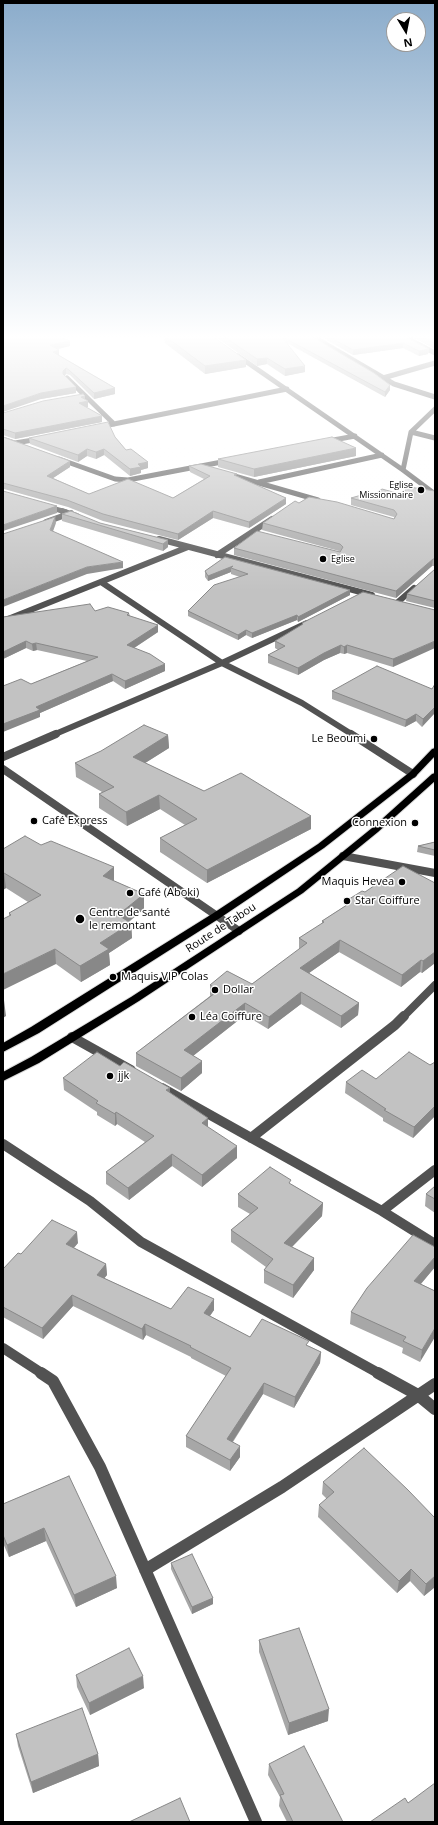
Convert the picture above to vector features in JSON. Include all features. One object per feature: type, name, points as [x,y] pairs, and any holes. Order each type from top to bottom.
[{"type":"main road","name":"Route de Tabou","points":[[3,1048],[35,1030],[216,916],[321,846],[413,774],[435,752]]},
{"type":"main road","name":"Route de Tabou","points":[[3,1077],[135,998],[300,891],[375,830],[435,776]]},
{"type":"street","points":[[91,428],[128,421]]},
{"type":"street","points":[[334,421],[403,470],[430,492],[435,494]]},
{"type":"street","points":[[403,470],[411,432],[422,421]]},
{"type":"street","points":[[411,432],[435,438]]},
{"type":"street","points":[[324,442],[355,436]]},
{"type":"street","points":[[15,444],[46,437]]},
{"type":"street","points":[[3,439],[30,448]]},
{"type":"street","points":[[258,482],[382,455]]},
{"type":"street","points":[[51,456],[115,479],[128,480],[232,460]]},
{"type":"street","points":[[202,466],[216,470]]},
{"type":"street","points":[[223,472],[327,502]]},
{"type":"street","points":[[300,500],[306,496]]},
{"type":"street","points":[[41,504],[83,518]]},
{"type":"street","points":[[41,523],[71,513]]},
{"type":"street","points":[[218,555],[276,516]]},
{"type":"street","points":[[252,532],[259,534]]},
{"type":"street","points":[[152,538],[378,596]]},
{"type":"street","points":[[3,621],[188,547]]},
{"type":"street","points":[[101,582],[222,663],[302,704],[413,774]]},
{"type":"street","points":[[398,602],[419,583]]},
{"type":"street","points":[[351,600],[364,593]]},
{"type":"street","points":[[391,600],[406,604]]},
{"type":"street","points":[[3,757],[222,663],[311,620]]},
{"type":"street","points":[[3,769],[239,931]]},
{"type":"street","points":[[343,856],[435,873]]},
{"type":"street","points":[[251,1138],[395,1025],[435,985]]},
{"type":"street","points":[[72,1037],[141,1076]]},
{"type":"street","points":[[155,1084],[382,1211],[435,1244]]},
{"type":"street","points":[[3,1144],[90,1201],[141,1242],[418,1395],[435,1409]]},
{"type":"street","points":[[382,1211],[435,1170]]},
{"type":"street","points":[[3,1348],[53,1381],[100,1467],[256,1822]]},
{"type":"street","points":[[145,1570],[282,1487],[435,1384]]},
{"type":"building","points":[[3,421],[76,421],[15,433],[3,429]]},
{"type":"building","points":[[108,422],[115,437],[126,450],[131,449],[148,462],[138,464],[141,467],[130,469],[104,449],[96,452],[87,449],[78,455],[29,438]]},
{"type":"building","points":[[3,437],[70,461],[47,476],[89,494],[128,479],[173,498],[210,476],[189,466],[201,464],[237,474],[234,475],[286,498],[249,522],[213,511],[178,534],[103,514],[67,500],[3,483]]},
{"type":"building","points":[[332,437],[356,448],[254,469],[218,459]]},
{"type":"building","points":[[409,487],[435,491],[435,559],[433,559],[396,591],[234,548],[257,531],[340,552],[343,547],[340,544],[263,523],[295,501],[299,503],[309,497],[337,502],[394,519],[397,514],[394,510],[351,498],[365,494],[371,497],[382,489],[400,494]]},
{"type":"building","points":[[3,491],[57,506],[3,525]]},
{"type":"building","points":[[71,511],[100,523],[168,540],[163,544],[62,514]]},
{"type":"building","points":[[55,517],[50,530],[123,562],[87,567],[3,600],[3,534]]},
{"type":"building","points":[[225,557],[350,590],[298,617],[297,615],[252,633],[246,630],[238,635],[188,611],[214,585],[248,574],[231,568],[233,566],[208,576],[205,571]]},
{"type":"building","points":[[435,569],[435,601],[407,594]]},
{"type":"building","points":[[363,592],[435,610],[435,641],[393,659],[347,645],[344,647],[341,645],[298,668],[268,655],[285,646],[275,641],[303,624],[302,623]]},
{"type":"building","points":[[90,604],[95,611],[108,607],[129,613],[127,615],[158,625],[127,645],[150,654],[165,664],[125,681],[112,674],[36,707],[40,710],[3,724],[3,686],[21,679],[31,684],[98,657],[36,643],[32,644],[26,641],[3,652],[3,617]]},
{"type":"building","points":[[377,666],[432,689],[435,684],[435,707],[423,719],[416,714],[406,720],[332,691]]},
{"type":"building","points":[[144,725],[168,735],[133,757],[204,791],[241,773],[311,816],[207,870],[160,838],[197,819],[159,795],[126,812],[99,794],[114,787],[75,763],[101,751]]},
{"type":"building","points":[[25,836],[41,845],[51,841],[114,867],[103,876],[144,894],[118,915],[131,923],[100,943],[109,949],[80,966],[55,949],[3,974],[3,919],[11,915],[9,913],[41,895],[4,873],[3,874],[3,849]]},
{"type":"building","points":[[435,842],[435,850],[418,846]]},
{"type":"building","points":[[403,866],[435,883],[435,952],[423,961],[421,960],[402,975],[340,940],[300,968],[359,1003],[341,1016],[301,992],[269,1017],[245,1003],[184,1050],[202,1061],[181,1078],[136,1053],[219,990],[210,985],[227,971],[252,984],[307,943],[299,938],[350,903],[346,901],[362,891],[365,892]]},
{"type":"building","points":[[97,1052],[120,1066],[124,1062],[170,1088],[166,1090],[208,1118],[202,1123],[237,1146],[202,1175],[172,1154],[128,1188],[106,1172],[154,1136],[116,1112],[115,1114],[96,1103],[98,1101],[63,1078]]},
{"type":"building","points":[[409,1052],[430,1065],[435,1062],[435,1106],[414,1127],[384,1110],[386,1109],[346,1082],[362,1070],[376,1079]]},
{"type":"building","points":[[270,1167],[291,1180],[289,1183],[323,1203],[284,1243],[314,1258],[293,1285],[264,1270],[273,1259],[231,1230],[258,1208],[238,1194]]},
{"type":"building","points":[[435,1186],[435,1199],[426,1194]]},
{"type":"building","points":[[52,1220],[77,1232],[66,1244],[106,1264],[97,1275],[171,1309],[188,1287],[214,1299],[204,1313],[250,1337],[262,1319],[309,1341],[306,1345],[321,1352],[295,1397],[264,1383],[227,1439],[240,1446],[230,1460],[186,1436],[231,1368],[190,1347],[191,1346],[145,1324],[142,1329],[72,1295],[42,1328],[3,1307],[3,1269],[18,1253],[21,1254]]},
{"type":"building","points":[[413,1235],[435,1247],[435,1257],[414,1281],[435,1291],[435,1328],[422,1350],[403,1341],[406,1337],[351,1312],[367,1288]]},
{"type":"building","points":[[364,1448],[435,1518],[435,1576],[426,1584],[411,1569],[399,1581],[319,1505],[334,1492],[323,1482]]},
{"type":"building","points":[[69,1476],[116,1576],[74,1595],[44,1528],[7,1545],[3,1535],[3,1504]]},
{"type":"building","points":[[192,1554],[213,1598],[192,1607],[171,1563]]},
{"type":"building","points":[[299,1628],[329,1709],[289,1723],[259,1640]]},
{"type":"building","points":[[129,1648],[143,1676],[89,1703],[76,1675]]},
{"type":"building","points":[[82,1708],[98,1754],[31,1782],[16,1734]]},
{"type":"building","points":[[304,1746],[343,1822],[293,1822],[280,1795],[284,1794],[269,1764]]},
{"type":"building","points":[[435,1783],[435,1822],[370,1822],[405,1798],[408,1803]]},
{"type":"building","points":[[180,1798],[190,1822],[129,1822]]},
{"type":"place","name":"Eglise Missionnaire","points":[[421,490]]},
{"type":"place","name":"Eglise","points":[[323,559]]},
{"type":"place","name":"Le Beoumi","points":[[374,739]]},
{"type":"place","name":"Café Express","points":[[34,821]]},
{"type":"place","name":"Connexion","points":[[415,823]]},
{"type":"place","name":"Maquis Hevea","points":[[402,882]]},
{"type":"place","name":"Café (Aboki)","points":[[130,893]]},
{"type":"place","name":"Star Coiffure","points":[[347,901]]},
{"type":"place","name":"Centre de santé le remontant","points":[[80,919]]},
{"type":"place","name":"Maquis VIP Colas","points":[[113,977]]},
{"type":"place","name":"Dollar","points":[[215,990]]},
{"type":"place","name":"Léa Coiffure","points":[[192,1017]]},
{"type":"place","name":"jjk","points":[[110,1076]]}]
